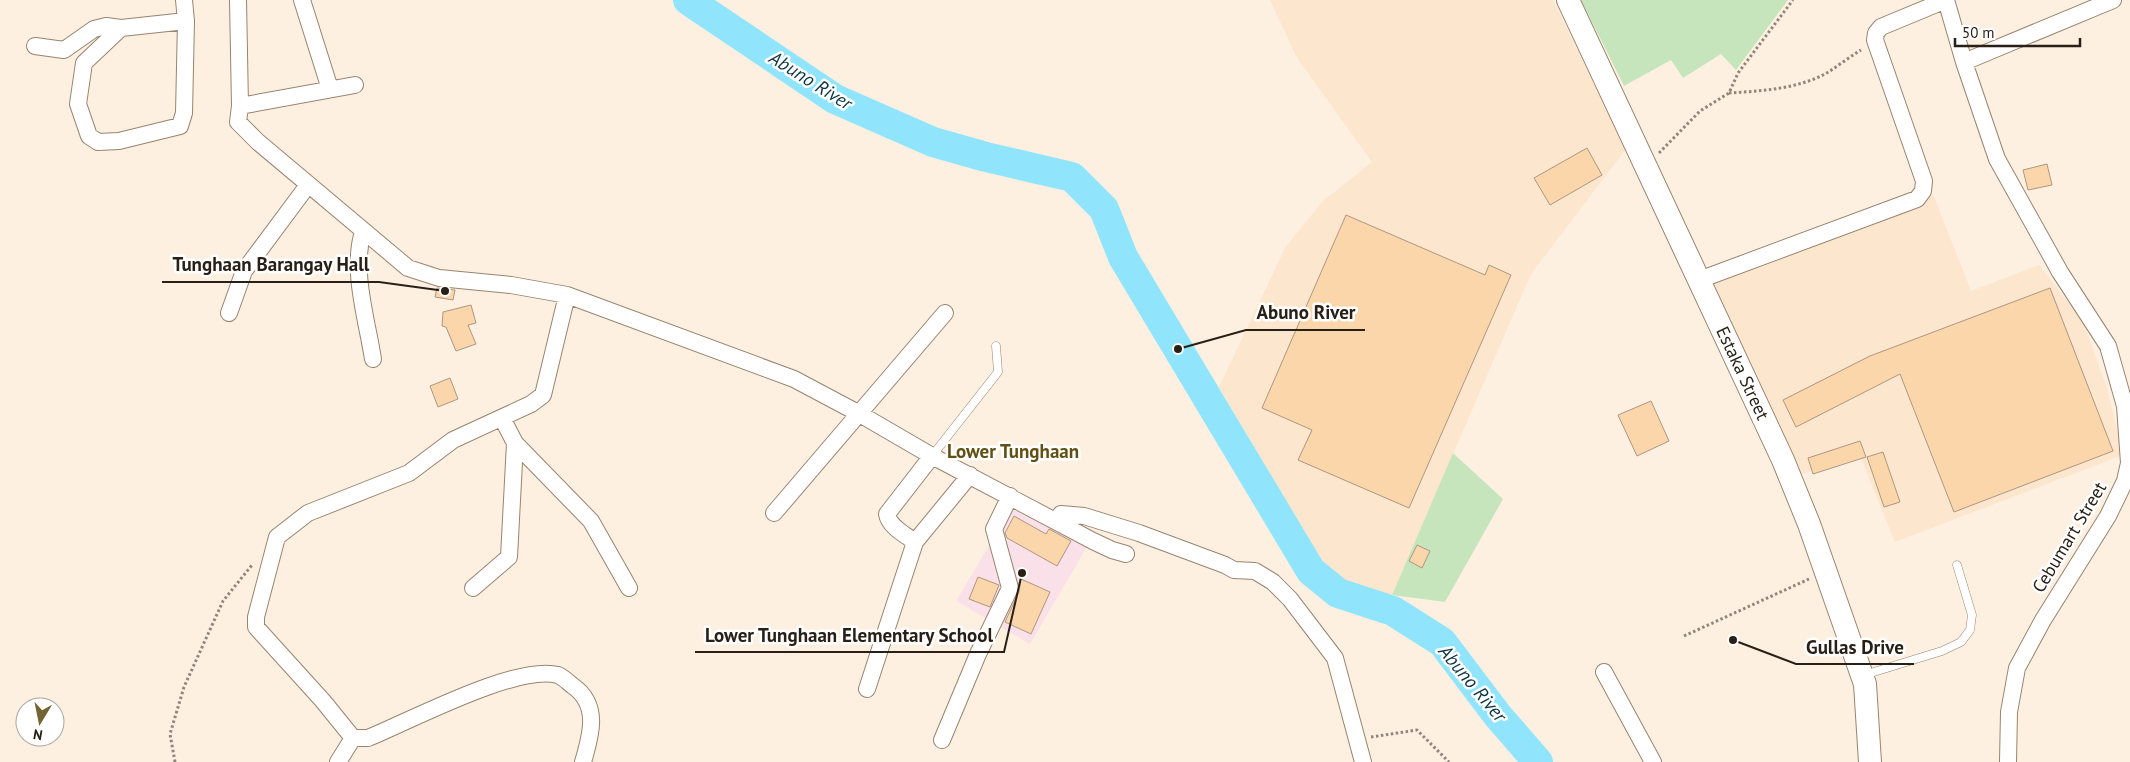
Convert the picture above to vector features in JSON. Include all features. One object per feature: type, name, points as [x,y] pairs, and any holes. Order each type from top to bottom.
[{"type":"street","points":[[121,28],[84,63],[78,104],[89,136],[98,142],[119,141],[180,126],[184,113],[186,21],[184,0]]},
{"type":"street","points":[[302,0],[330,89]]},
{"type":"street","name":"Estaka Street","points":[[1568,0],[1783,460],[1865,684],[1870,762]]},
{"type":"street","points":[[1699,280],[1917,198],[1923,191],[1924,181],[1875,40],[1876,33],[1881,27],[1946,0]]},
{"type":"street","name":"Cebumart Street","points":[[1946,0],[1964,62],[1997,159],[2060,272],[2108,346],[2125,406],[2129,463],[2125,481],[2108,516],[2042,620],[2017,668],[2008,712],[2008,762]]},
{"type":"street","points":[[1964,62],[2113,0]]},
{"type":"street","points":[[244,2],[238,122],[308,185],[408,268],[431,275],[511,284],[567,295],[794,379],[932,456],[1112,550],[1126,554]]},
{"type":"street","points":[[35,46],[64,50],[94,29],[106,26],[121,28],[186,21]]},
{"type":"street","points":[[240,106],[355,85]]},
{"type":"street","points":[[229,313],[244,271],[308,185]]},
{"type":"street","points":[[363,232],[359,245],[358,267],[373,358]]},
{"type":"street","points":[[353,738],[323,701],[256,627],[256,617],[278,537],[308,513],[409,473],[453,440],[531,404],[543,395],[567,295]]},
{"type":"street","points":[[774,513],[945,313]]},
{"type":"street","points":[[502,418],[515,443],[591,521],[630,588]]},
{"type":"street","points":[[473,588],[509,557],[515,443]]},
{"type":"street","points":[[915,542],[892,525],[887,514],[932,456]]},
{"type":"street","points":[[867,689],[915,542],[970,475]]},
{"type":"street","points":[[942,740],[978,654],[1010,588],[994,529],[1010,496]]},
{"type":"street","points":[[1056,520],[1062,514],[1084,516],[1139,533],[1234,570],[1255,571],[1273,582],[1290,599],[1335,658],[1362,762]]},
{"type":"street","points":[[1604,672],[1653,762]]},
{"type":"street","points":[[353,738],[368,738],[459,698],[523,675],[558,675],[581,692],[592,711],[592,734],[583,762]]},
{"type":"street","points":[[338,762],[353,738]]},
{"type":"lane","points":[[932,456],[998,372],[996,346]]},
{"type":"lane","points":[[1862,675],[1942,651],[1962,642],[1970,630],[1972,615],[1957,565]]},
{"type":"path","points":[[1729,93],[1738,73],[1793,0]]},
{"type":"path","points":[[1646,166],[1700,111],[1729,93],[1762,91],[1794,86],[1824,74],[1875,40]]},
{"type":"path","points":[[176,762],[170,734],[184,687],[223,601],[253,564]]},
{"type":"path","points":[[1684,636],[1825,572]]},
{"type":"path","points":[[1356,739],[1417,730],[1450,762]]},
{"type":"shaded area","points":[[1270,0],[1553,0],[1626,149],[1531,274],[1392,595],[1350,586],[1322,563],[1219,387],[1286,246],[1323,201],[1372,162],[1297,58]]},
{"type":"shaded area","points":[[1933,194],[1971,291],[2039,265],[2083,321],[2107,388],[2123,455],[1895,542],[1859,454],[1797,476],[1709,282]]},
{"type":"shaded area","points":[[1015,502],[1088,545],[1030,644],[956,601]]},
{"type":"green space","points":[[1581,0],[1788,0],[1736,70],[1721,54],[1683,78],[1671,60],[1624,86]]},
{"type":"green space","points":[[1453,453],[1503,499],[1445,602],[1392,595]]},
{"type":"building","points":[[1587,148],[1602,175],[1550,205],[1534,178]]},
{"type":"building","points":[[2047,164],[2052,185],[2028,190],[2023,170]]},
{"type":"building","points":[[1346,215],[1485,275],[1489,265],[1511,275],[1409,508],[1298,460],[1312,430],[1262,408]]},
{"type":"building","points":[[437,288],[455,290],[453,300],[435,297]]},
{"type":"building","points":[[2050,288],[2113,451],[1954,512],[1900,374],[1796,427],[1783,400],[1870,356]]},
{"type":"building","points":[[471,305],[476,323],[468,325],[476,344],[456,351],[446,327],[442,326],[443,312]]},
{"type":"building","points":[[450,378],[458,399],[438,407],[430,386]]},
{"type":"building","points":[[1651,401],[1669,441],[1637,456],[1618,415]]},
{"type":"building","points":[[1860,441],[1866,457],[1813,474],[1808,458]]},
{"type":"building","points":[[1883,452],[1900,502],[1884,507],[1867,457]]},
{"type":"building","points":[[1014,516],[1046,534],[1049,529],[1071,541],[1057,566],[1007,538],[1005,533]]},
{"type":"building","points":[[1417,545],[1430,551],[1422,568],[1409,561]]},
{"type":"building","points":[[978,577],[999,585],[990,607],[969,599]]},
{"type":"building","points":[[1021,579],[1050,592],[1031,634],[1005,622],[1019,592]]},
{"type":"waterway","name":"Abuno River","points":[[688,0],[835,99],[933,142],[986,157],[1072,177],[1104,209],[1123,257],[1311,571],[1338,593],[1393,611],[1442,642],[1498,716],[1538,762]]},
{"type":"place","name":"Tunghaan Barangay Hall","points":[[445,291]]},
{"type":"place","name":"Abuno River","points":[[1178,349]]},
{"type":"place","name":"Lower Tunghaan Elementary School","points":[[1022,573]]},
{"type":"place","name":"Gullas Drive","points":[[1733,640]]},
{"type":"district","name":"Lower Tunghaan","points":[[1013,451]]}]
